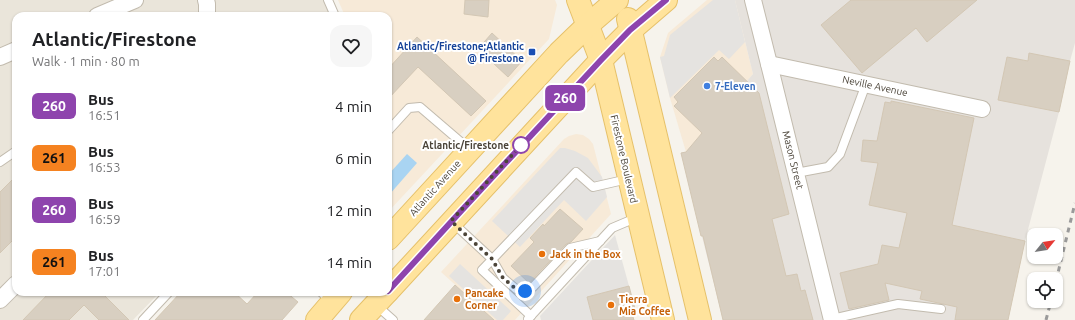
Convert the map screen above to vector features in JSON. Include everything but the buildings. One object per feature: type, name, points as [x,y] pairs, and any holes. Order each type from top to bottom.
[{"type":"main road","name":"Firestone Boulevard","points":[[578,0],[601,60],[663,320]]},
{"type":"main road","name":"Atlantic Avenue","points":[[392,235],[559,53],[617,0]]},
{"type":"main road","points":[[624,0],[700,320]]},
{"type":"main road","points":[[392,286],[601,60],[630,30],[666,0]]},
{"type":"main road","points":[[317,320],[332,296]]},
{"type":"street","points":[[106,12],[135,0]]},
{"type":"street","points":[[206,0],[207,12]]},
{"type":"street","name":"Mason Street","points":[[753,0],[832,319]]},
{"type":"street","points":[[0,57],[12,52]]},
{"type":"street","name":"Neville Avenue","points":[[769,64],[982,109]]},
{"type":"street","points":[[0,300],[12,288]]},
{"type":"lane","points":[[328,0],[333,12]]},
{"type":"lane","points":[[796,174],[828,167],[840,154],[866,84]]},
{"type":"lane","points":[[392,127],[409,108],[420,107],[470,150]]},
{"type":"lane","points":[[0,162],[12,154]]},
{"type":"lane","points":[[629,178],[592,187],[576,172],[482,270],[529,318],[612,228],[638,217]]},
{"type":"lane","points":[[451,221],[492,259],[503,278],[520,291],[530,290],[570,248],[600,241]]},
{"type":"lane","points":[[143,320],[165,296]]},
{"type":"lane","points":[[378,302],[393,320]]},
{"type":"lane","points":[[832,319],[898,304],[941,309]]},
{"type":"shaded area","points":[[0,0],[323,0],[328,12],[12,12],[12,296],[156,296],[133,320],[0,320]]},
{"type":"shaded area","points":[[338,0],[555,0],[557,5],[549,39],[392,208],[392,12],[343,12]]},
{"type":"shaded area","points":[[707,0],[735,0],[753,74],[686,152],[660,57],[668,33]]},
{"type":"shaded area","points":[[713,0],[735,0],[745,42],[729,59],[719,50],[670,98],[660,57],[664,56],[670,35]]},
{"type":"shaded area","points":[[735,0],[1075,0],[1075,43],[1059,112],[1028,228],[1027,228],[1008,320],[723,320],[681,153],[686,152],[753,74]]},
{"type":"shaded area","points":[[576,134],[583,135],[593,144],[611,214],[515,320],[494,320],[441,272],[564,139]]},
{"type":"shaded area","points":[[560,148],[575,151],[588,158],[602,177],[607,197],[586,221],[564,200],[520,247],[492,221]]},
{"type":"shaded area","points":[[615,235],[629,286],[587,297],[593,320],[541,320],[540,316]]},
{"type":"shaded area","points":[[460,264],[511,311],[503,320],[497,320],[449,276]]},
{"type":"water","points":[[407,154],[417,163],[392,192],[392,171]]},
{"type":"railway","points":[[1058,272],[1075,203]]},
{"type":"railway","points":[[1046,320],[1049,308]]},
{"type":"bus line","name":"260","points":[[392,287],[601,60],[630,30],[666,0]]},
{"type":"place","name":"Atlantic/Firestone;Atlantic @ Firestone","points":[[532,52]]},
{"type":"place","name":"7-Eleven","points":[[707,86]]},
{"type":"place","name":"Atlantic/Firestone","points":[[521,145]]},
{"type":"place","name":"Jack in the Box","points":[[542,254]]},
{"type":"place","name":"Pancake Corner","points":[[457,299]]},
{"type":"place","name":"Tierra Mia Coffee","points":[[611,305]]},
{"type":"route","points":[[521,145],[526,140],[451,221],[492,259],[503,278],[516,289],[525,291]]}]
